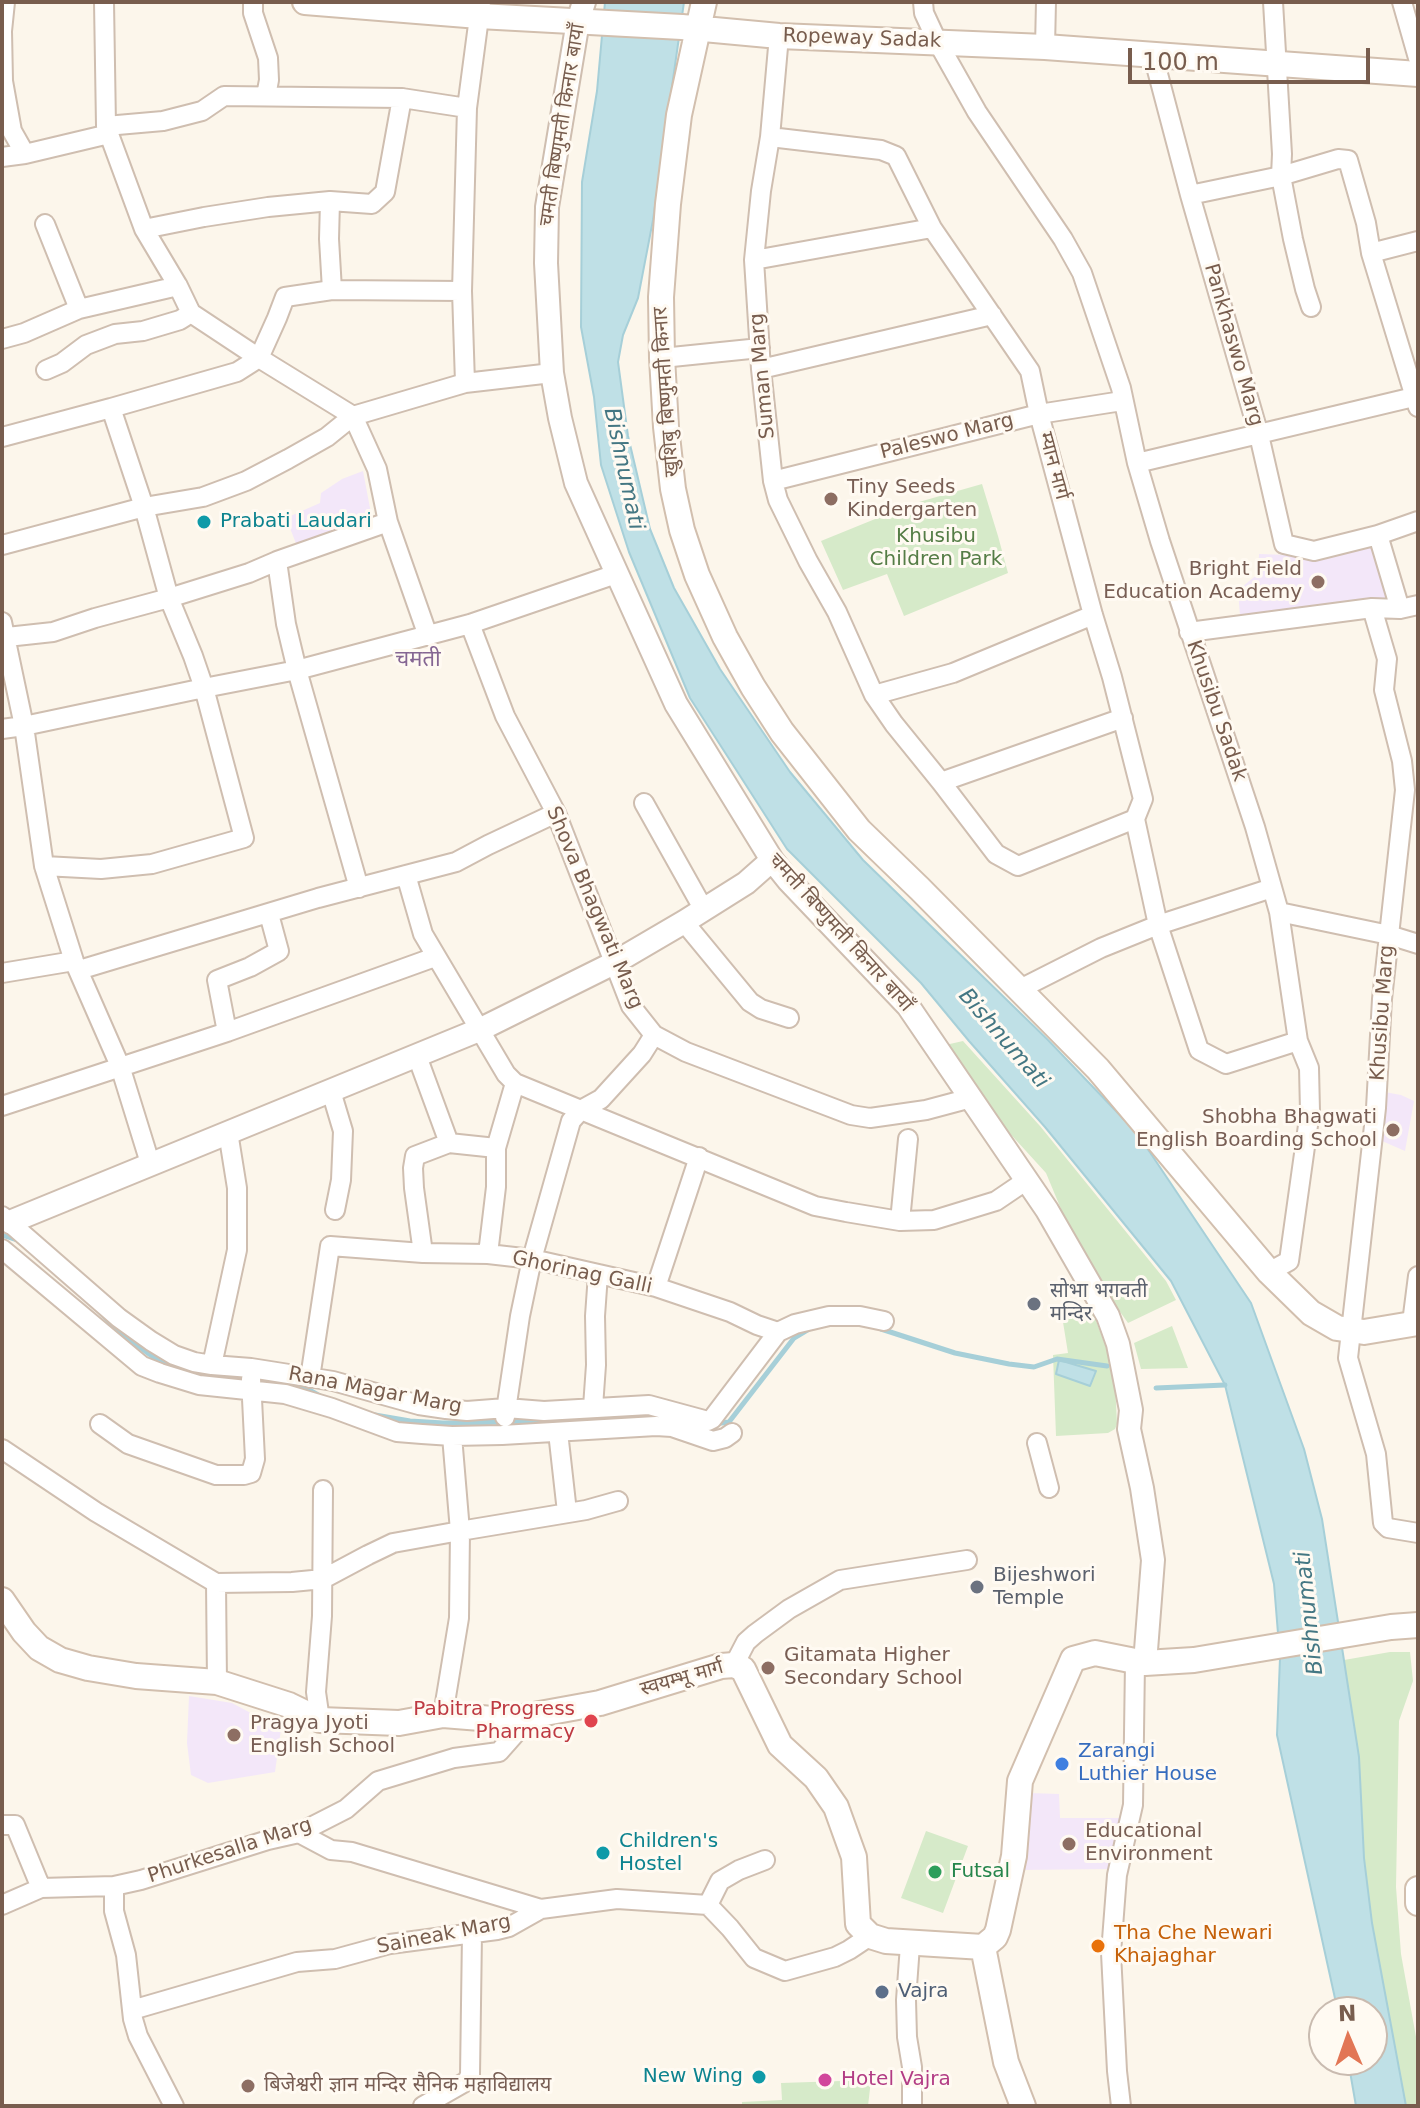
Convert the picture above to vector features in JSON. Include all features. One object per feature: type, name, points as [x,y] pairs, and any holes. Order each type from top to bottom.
[{"type":"main road","name":"Ropeway Sadak","points":[[305,2],[586,15],[779,36],[1045,47],[1418,74]]},
{"type":"main road","name":"खुशिबु बिष्णुमती किनार","points":[[704,2],[691,28],[668,204],[661,297],[662,358],[673,489],[682,530],[697,575],[725,637],[782,732],[859,830],[1098,1069],[1269,1272],[1311,1313],[1337,1328],[1352,1331]]},
{"type":"main road","points":[[1352,1331],[1364,1332],[1415,1323]]},
{"type":"main road","name":"स्वयम्भू मार्ग","points":[[2,1600],[39,1648],[60,1660],[136,1676],[217,1682],[289,1705],[320,1720],[399,1723],[443,1715],[493,1719],[523,1717],[600,1703],[721,1666],[734,1665],[743,1669],[780,1745],[816,1778],[836,1807],[854,1857],[858,1924],[870,1936]]},
{"type":"main road","points":[[870,1936],[886,1941],[983,1947],[995,1937],[1014,1856],[1020,1781],[1073,1659],[1095,1653],[1140,1662],[1194,1660],[1418,1625]]},
{"type":"main road","points":[[1418,1889],[1418,1903]]},
{"type":"main road","points":[[983,1947],[1006,2062],[1023,2106]]},
{"type":"street","points":[[5,2],[3,81],[12,131],[25,154]]},
{"type":"street","points":[[104,2],[107,130],[144,229],[191,313],[353,416],[377,469],[388,522],[428,636]]},
{"type":"street","points":[[253,2],[253,13],[268,58],[266,96]]},
{"type":"street","name":"Khusibu Sadak","points":[[923,2],[924,13],[937,41],[977,112],[1063,239],[1082,273],[1121,388],[1137,463],[1189,632],[1255,827],[1279,912],[1298,1041],[1309,1068],[1310,1111],[1289,1261],[1269,1272]]},
{"type":"street","points":[[1045,47],[1046,2]]},
{"type":"street","points":[[1273,2],[1281,176],[1311,307]]},
{"type":"street","points":[[1402,2],[1418,58]]},
{"type":"street","points":[[465,383],[462,291],[467,108],[480,9]]},
{"type":"street","name":"चमती बिष्णुमती किनार बायाँ","points":[[586,15],[547,207],[546,263],[552,373],[576,483],[676,704],[772,860],[908,1006],[961,1101],[1027,1180],[1108,1316],[1118,1344],[1131,1410],[1129,1429],[1153,1560],[1140,1662]]},
{"type":"street","name":"Suman Marg","points":[[779,36],[754,260],[761,369],[773,481],[778,500],[837,612],[874,695],[996,854],[1018,866],[1135,819]]},
{"type":"street","name":"Pankhaswo Marg","points":[[1153,55],[1259,435],[1284,544],[1314,551],[1418,521]]},
{"type":"street","points":[[2,157],[25,154],[107,130],[202,111],[224,96],[402,98],[467,108]]},
{"type":"street","points":[[144,229],[268,207],[330,201],[372,204],[385,192],[402,98]]},
{"type":"street","name":"म्यान मार्ग","points":[[770,137],[881,150],[896,156],[932,228],[1030,371],[1143,799],[1135,819],[1158,925],[1199,1050],[1226,1064],[1298,1041]]},
{"type":"street","points":[[1137,463],[1417,400],[1371,253],[1348,160],[1338,159],[1281,176],[1190,195]]},
{"type":"street","points":[[330,201],[332,290]]},
{"type":"street","points":[[45,224],[79,309]]},
{"type":"street","points":[[754,260],[932,228]]},
{"type":"street","points":[[1371,253],[1418,241]]},
{"type":"street","points":[[2,339],[79,309],[178,286]]},
{"type":"street","points":[[2,437],[237,372],[259,358],[285,297],[332,290],[462,291]]},
{"type":"street","points":[[46,370],[100,339],[143,331],[180,320],[191,313]]},
{"type":"street","points":[[761,369],[992,315]]},
{"type":"street","points":[[662,358],[760,348]]},
{"type":"street","points":[[2,545],[144,507],[203,497],[246,481],[327,437],[353,416],[465,383],[552,373]]},
{"type":"street","name":"Paleswo Marg","points":[[773,481],[1039,414],[1122,401]]},
{"type":"street","points":[[44,866],[101,869],[152,864],[244,838],[204,688],[169,598],[144,507],[111,408]]},
{"type":"street","points":[[150,1163],[120,1066],[77,965],[44,866],[24,726],[4,629],[53,632],[249,573],[388,522]]},
{"type":"street","points":[[1189,632],[1372,608],[1409,607],[1378,535]]},
{"type":"street","points":[[277,561],[286,624],[297,670],[359,888]]},
{"type":"street","points":[[2,729],[297,670],[470,624],[616,574]]},
{"type":"street","name":"Khusibu Marg","points":[[1372,608],[1387,659],[1384,690],[1402,761],[1405,790],[1382,999],[1376,1108],[1348,1358],[1376,1454],[1383,1523],[1388,1528],[1418,1533]]},
{"type":"street","points":[[874,695],[953,673],[1093,615]]},
{"type":"street","name":"Shova Bhagwati Marg","points":[[470,624],[505,716],[556,813],[631,1006],[654,1035],[686,1052],[851,1115],[870,1118],[961,1101]]},
{"type":"street","points":[[941,782],[1123,718]]},
{"type":"street","points":[[644,803],[694,916],[750,1002],[789,1018]]},
{"type":"street","points":[[2,973],[77,965],[456,862],[556,813]]},
{"type":"street","points":[[5,1221],[479,1030],[614,963],[746,883],[772,860]]},
{"type":"street","points":[[406,875],[423,934],[435,957],[506,1074],[515,1083],[815,1206],[900,1221],[934,1220],[996,1201],[1027,1180]]},
{"type":"street","points":[[1018,990],[1101,948],[1158,925],[1272,888]]},
{"type":"street","points":[[1279,912],[1418,944]]},
{"type":"street","points":[[227,1032],[217,980],[279,951],[269,914]]},
{"type":"street","points":[[2,1106],[227,1032],[435,957]]},
{"type":"street","points":[[502,1435],[532,1259],[571,1121],[581,1110],[601,1099],[642,1054],[654,1035]]},
{"type":"street","points":[[417,1056],[449,1143]]},
{"type":"street","points":[[488,1254],[496,1187],[496,1148],[515,1083]]},
{"type":"street","points":[[331,1091],[343,1131],[341,1180],[335,1210]]},
{"type":"street","points":[[212,1365],[237,1250],[237,1188],[228,1132]]},
{"type":"street","points":[[900,1221],[908,1139]]},
{"type":"street","points":[[423,1253],[414,1188],[415,1156],[449,1143],[496,1148]]},
{"type":"street","points":[[656,1287],[699,1157]]},
{"type":"street","name":"Rana Magar Marg","points":[[5,1221],[119,1318],[151,1341],[174,1355],[212,1365],[251,1382],[310,1378],[333,1381],[419,1405],[467,1411],[506,1408],[544,1411],[654,1405],[708,1421],[778,1332]]},
{"type":"street","name":"Ghorinag Galli","points":[[310,1378],[330,1246],[532,1259],[656,1287],[778,1332]]},
{"type":"street","points":[[2,1249],[142,1366],[199,1385],[251,1382],[397,1432],[452,1436],[502,1435],[656,1426],[672,1427],[713,1441],[732,1433]]},
{"type":"street","points":[[593,1407],[598,1274]]},
{"type":"street","points":[[1415,1323],[1418,1276]]},
{"type":"street","points":[[778,1332],[795,1324],[829,1316],[860,1316],[884,1321]]},
{"type":"street","points":[[100,1424],[128,1444],[216,1475],[244,1475],[251,1473],[255,1459],[251,1382]]},
{"type":"street","points":[[558,1432],[567,1512]]},
{"type":"street","points":[[443,1715],[459,1618],[460,1531],[452,1436]]},
{"type":"street","points":[[1037,1443],[1049,1488]]},
{"type":"street","points":[[2,1449],[96,1512],[216,1583],[323,1579],[393,1543],[586,1510],[618,1501]]},
{"type":"street","points":[[320,1720],[316,1692],[323,1579],[323,1490]]},
{"type":"street","points":[[734,1665],[739,1652],[755,1634],[789,1609],[840,1580],[967,1560]]},
{"type":"street","points":[[216,1583],[217,1682]]},
{"type":"street","points":[[1121,2106],[1111,1953],[1117,1875],[1133,1805],[1140,1662]]},
{"type":"street","name":"Phurkesalla Marg","points":[[2,1905],[41,1888],[114,1886],[141,1880],[299,1833],[346,1809],[378,1781],[454,1758],[499,1752],[514,1735],[523,1717]]},
{"type":"street","points":[[2,1825],[15,1825],[41,1888]]},
{"type":"street","points":[[299,1833],[331,1850],[352,1852],[541,1909]]},
{"type":"street","points":[[765,1860],[720,1881],[708,1905],[754,1958],[785,1971],[835,1957],[870,1936]]},
{"type":"street","points":[[114,1886],[114,1911],[126,1955],[138,2036],[174,2106]]},
{"type":"street","name":"Saineak Marg","points":[[132,2010],[297,1962],[335,1959],[390,1944],[509,1927],[541,1909],[617,1899],[708,1905]]},
{"type":"street","points":[[423,2106],[467,2081],[470,2075],[472,1934]]},
{"type":"street","points":[[912,2106],[907,1986],[910,1945],[922,1942]]},
{"type":"shaded area","points":[[363,471],[373,524],[297,546],[286,518],[320,503],[321,493],[342,479]]},
{"type":"shaded area","name":"Bright Field Education Academy","points":[[1375,545],[1394,600],[1273,617],[1240,616],[1238,590],[1258,574],[1259,554],[1317,556]]},
{"type":"shaded area","name":"Shobha Bhagwati English Boarding School","points":[[1379,1091],[1414,1101],[1405,1151],[1378,1141]]},
{"type":"shaded area","name":"Pragya Jyoti English School","points":[[189,1696],[232,1703],[281,1729],[275,1772],[208,1783],[191,1775],[187,1743]]},
{"type":"shaded area","name":"Educational Environment","points":[[1029,1793],[1059,1794],[1060,1818],[1123,1818],[1110,1869],[1018,1870]]},
{"type":"green space","name":"Khusibu Children Park","points":[[982,484],[1008,573],[904,616],[887,574],[843,590],[821,541],[912,504]]},
{"type":"green space","points":[[963,1041],[1040,1126],[1166,1281],[1176,1300],[1128,1323],[1081,1257],[1046,1173],[932,1048]]},
{"type":"green space","points":[[1074,1303],[1080,1315],[1091,1307],[1114,1361],[1117,1424],[1108,1433],[1056,1436],[1053,1355],[1068,1353],[1062,1316]]},
{"type":"green space","points":[[1172,1326],[1188,1368],[1141,1369],[1134,1343]]},
{"type":"green space","points":[[1390,1652],[1410,1652],[1413,1681],[1399,1721],[1396,1887],[1401,1954],[1418,2048],[1418,2106],[1406,2106],[1372,1923],[1364,1858],[1359,1756],[1344,1660]]},
{"type":"green space","name":"Futsal","points":[[926,1831],[968,1846],[943,1913],[901,1898]]},
{"type":"green space","points":[[871,2080],[868,2106],[742,2106],[742,2102],[782,2100],[781,2083]]},
{"type":"water","name":"Bishnumati","points":[[605,2],[684,2],[653,220],[638,298],[623,335],[618,362],[628,436],[650,529],[674,588],[720,669],[790,772],[863,860],[1048,1040],[1137,1133],[1251,1303],[1304,1449],[1322,1519],[1359,1757],[1364,1858],[1386,1996],[1334,1996],[1277,1735],[1280,1658],[1274,1584],[1225,1385],[1171,1281],[1045,1127],[921,983],[787,849],[690,698],[629,552],[601,465],[594,397],[581,327],[582,182],[597,91]]},
{"type":"water","points":[[1059,1360],[1096,1371],[1090,1386],[1056,1374]]},
{"type":"water","points":[[1388,2009],[1406,2106],[1356,2106],[1351,2076],[1388,2076]]},
{"type":"waterway","points":[[2,1235],[20,1241]]},
{"type":"waterway","points":[[101,1313],[119,1332],[160,1362],[177,1364]]},
{"type":"waterway","points":[[714,1424],[729,1422],[794,1338],[809,1329]]},
{"type":"waterway","points":[[881,1329],[955,1353],[1009,1364],[1034,1367],[1057,1359],[1107,1366]]},
{"type":"waterway","points":[[297,1383],[320,1396]]},
{"type":"waterway","points":[[1156,1388],[1225,1385]]},
{"type":"waterway","points":[[375,1415],[443,1423],[580,1417]]},
{"type":"place","name":"Tiny Seeds Kindergarten","points":[[831,499]]},
{"type":"place","name":"Prabati Laudari","points":[[204,522]]},
{"type":"place","name":"Bright Field Education Academy","points":[[1318,582]]},
{"type":"place","name":"Shobha Bhagwati English Boarding School","points":[[1393,1130]]},
{"type":"place","name":"सोभा भगवती मन्दिर","points":[[1034,1304]]},
{"type":"place","name":"Bijeshwori Temple","points":[[977,1587]]},
{"type":"place","name":"Gitamata Higher Secondary School","points":[[768,1668]]},
{"type":"place","name":"Pabitra Progress Pharmacy","points":[[591,1721]]},
{"type":"place","name":"Pragya Jyoti English School","points":[[234,1735]]},
{"type":"place","name":"Zarangi Luthier House","points":[[1062,1764]]},
{"type":"place","name":"Educational Environment","points":[[1069,1844]]},
{"type":"place","name":"Children's Hostel","points":[[603,1853]]},
{"type":"place","name":"Futsal","points":[[935,1872]]},
{"type":"place","name":"Tha Che Newari Khajaghar","points":[[1098,1946]]},
{"type":"place","name":"Vajra","points":[[882,1992]]},
{"type":"place","name":"New Wing","points":[[759,2077]]},
{"type":"place","name":"Hotel Vajra","points":[[825,2080]]},
{"type":"place","name":"बिजेश्वरी ज्ञान मन्दिर सैनिक महाविद्यालय","points":[[248,2086]]},
{"type":"district","name":"चमती","points":[[418,660]]}]
